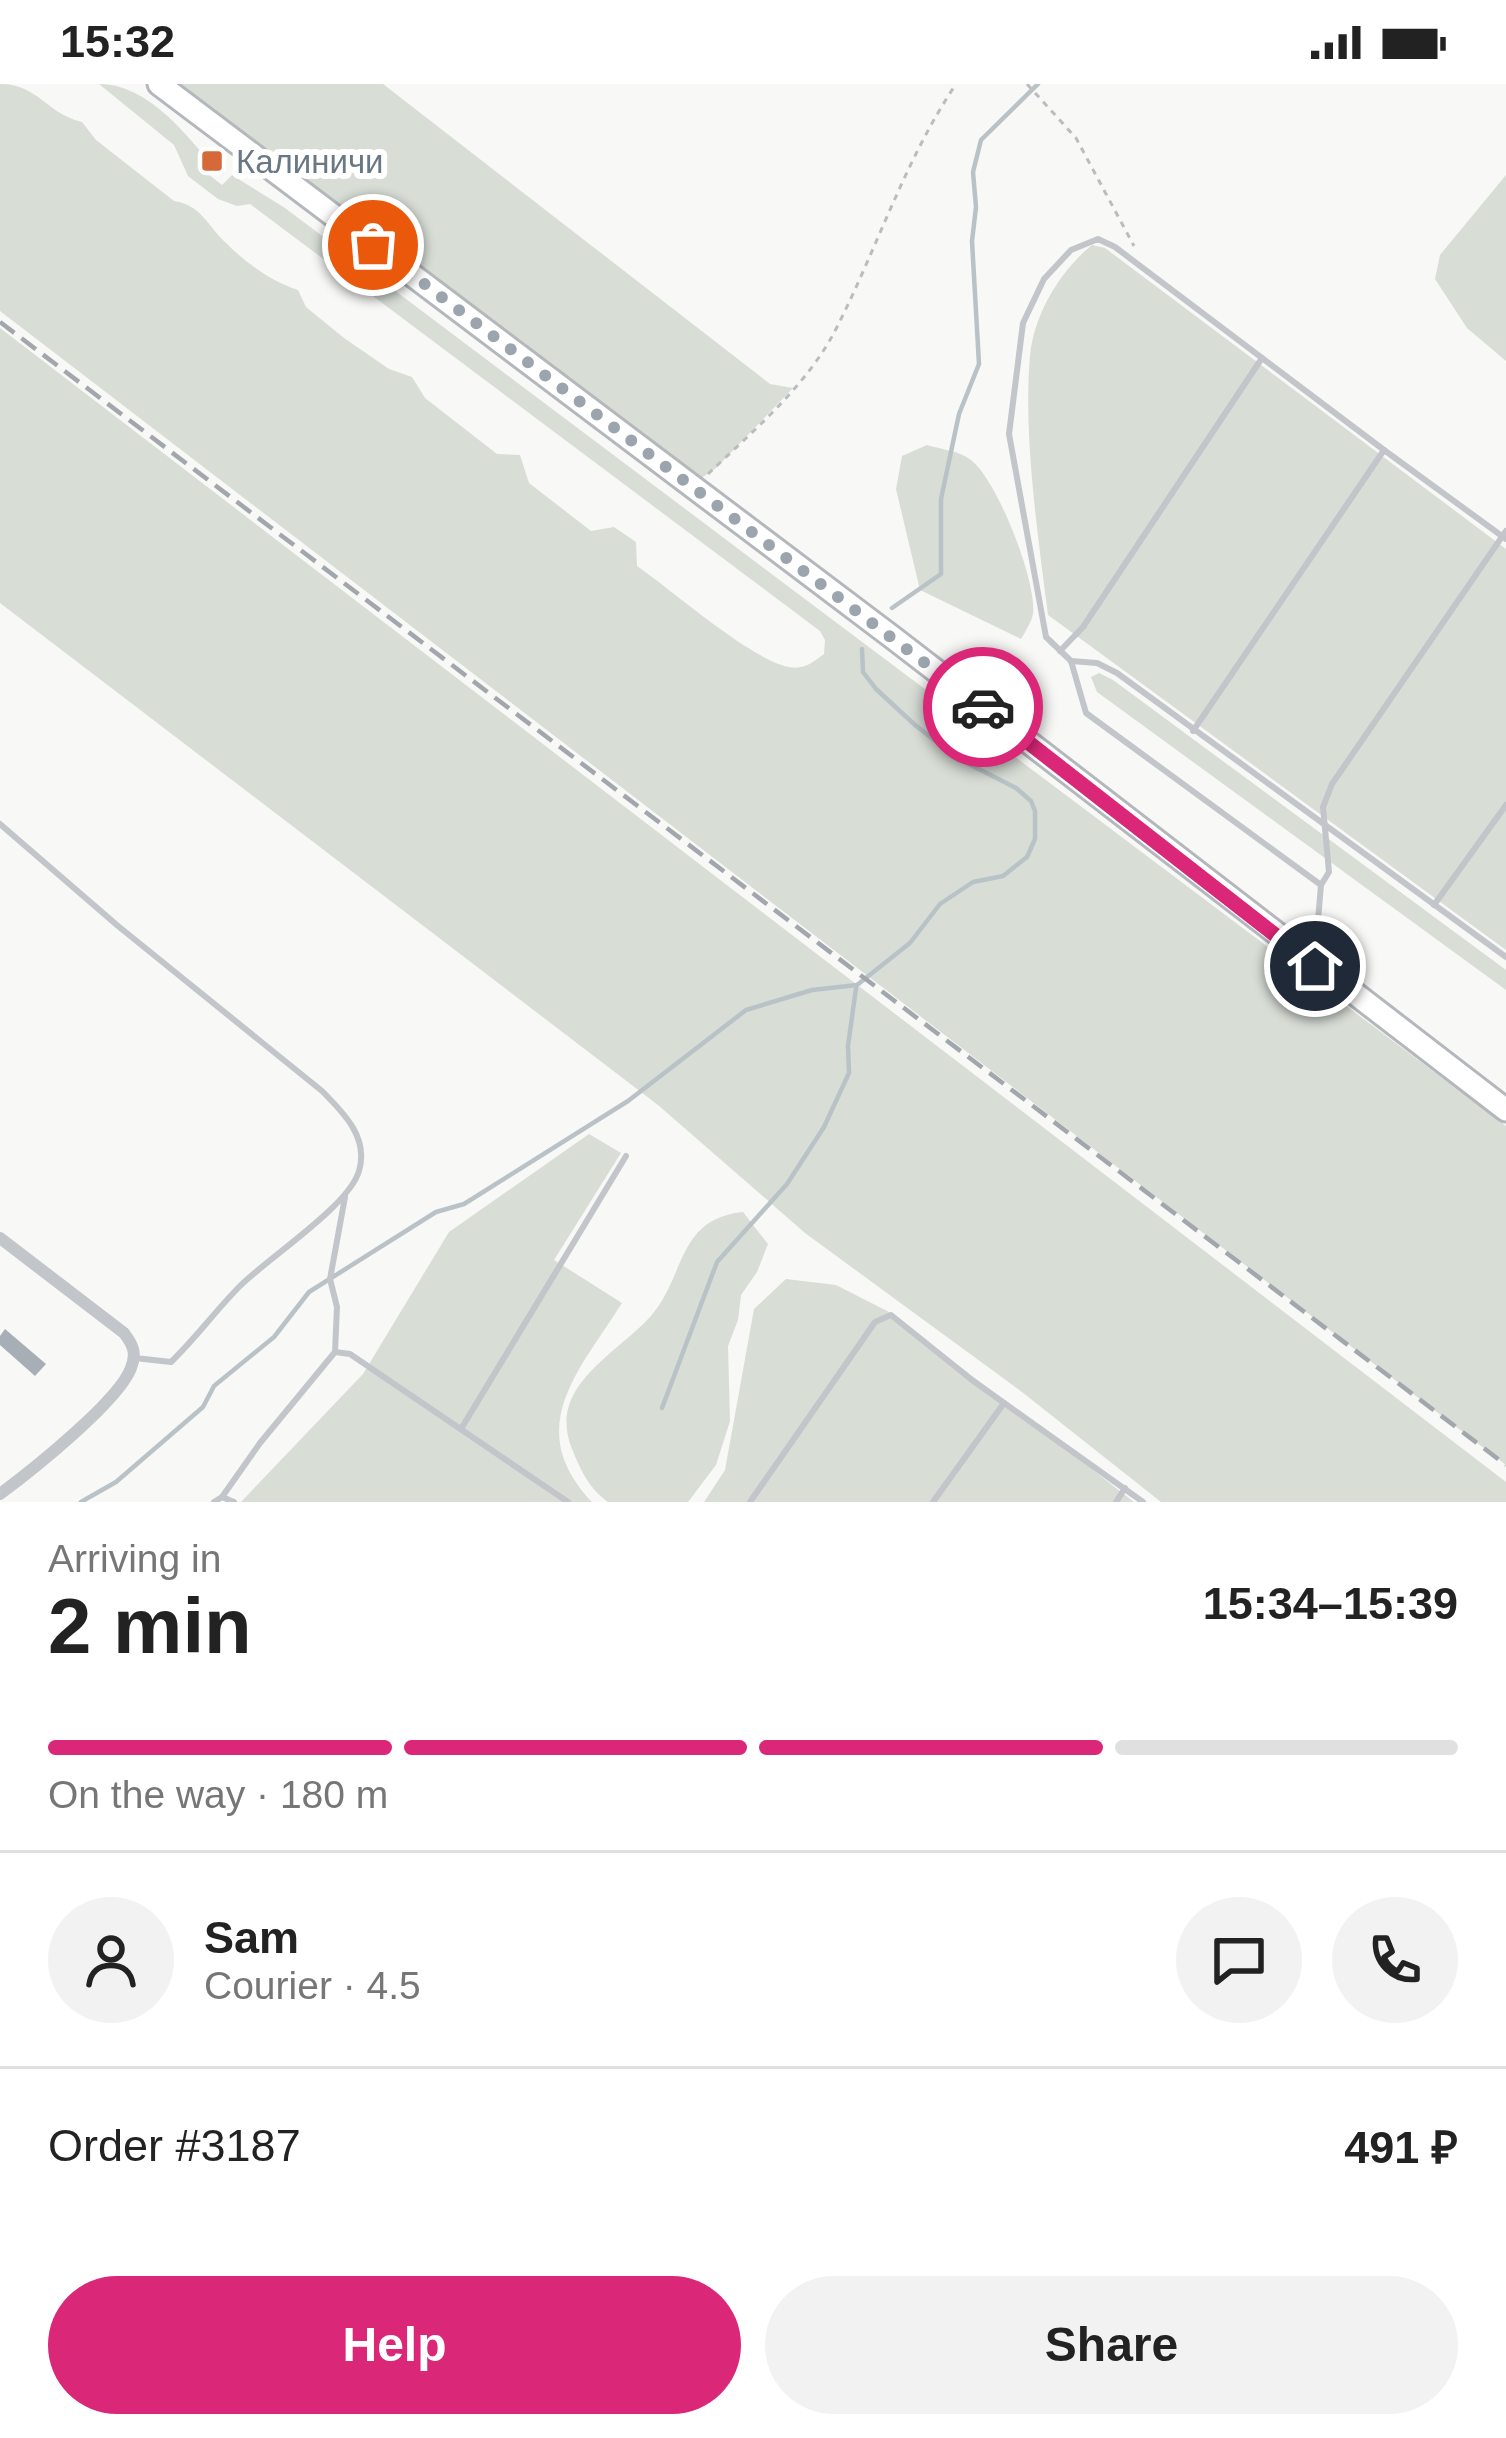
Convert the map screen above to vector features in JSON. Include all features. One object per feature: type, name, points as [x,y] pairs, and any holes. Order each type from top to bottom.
[{"type":"main road","points":[[159,84],[892,637],[1506,1110]]},
{"type":"street","points":[[0,1238],[124,1333],[134,1346],[125,1380],[0,1494]]},
{"type":"lane","points":[[1315,966],[1321,885],[1329,872],[1323,807],[1332,784],[1505,535],[1098,239],[1071,250],[1044,279],[1023,323],[1009,434],[1046,637],[1071,661],[1086,713],[1321,885]]},
{"type":"lane","points":[[1060,651],[1084,627],[1263,357]]},
{"type":"lane","points":[[1193,731],[1384,450]]},
{"type":"lane","points":[[1071,661],[1096,663],[1117,673],[1506,957]]},
{"type":"lane","points":[[1434,905],[1506,805]]},
{"type":"lane","points":[[0,824],[346,1115],[362,1145],[359,1172],[345,1195],[240,1286],[171,1362],[134,1358]]},
{"type":"lane","points":[[461,1429],[626,1156]]},
{"type":"lane","points":[[234,1502],[218,1500],[335,1352],[337,1307],[330,1279],[345,1195]]},
{"type":"lane","points":[[750,1502],[822,1395],[884,1315],[891,1315],[1143,1502]]},
{"type":"lane","points":[[335,1352],[350,1354],[568,1502]]},
{"type":"lane","points":[[933,1502],[1004,1403]]},
{"type":"lane","points":[[1116,1502],[1125,1488]]},
{"type":"path","points":[[694,488],[784,401],[835,331],[932,119],[956,84]]},
{"type":"path","points":[[1027,84],[1076,138],[1145,269]]},
{"type":"shaded area","points":[[0,84],[24,89],[82,122],[96,140],[174,201],[197,211],[250,264],[298,290],[306,307],[344,338],[389,369],[412,377],[425,398],[497,454],[520,455],[529,483],[591,531],[614,527],[636,542],[637,566],[733,638],[789,667],[804,666],[824,654],[820,631],[250,204],[237,206],[218,199],[188,176],[174,145],[99,84],[145,99],[184,133],[206,158],[199,167],[222,185],[232,175],[285,208],[1506,1126],[1506,1465],[0,311]]},
{"type":"shaded area","points":[[175,84],[383,84],[770,384],[793,388],[716,468],[700,479],[690,475]]},
{"type":"shaded area","points":[[1506,175],[1506,361],[1467,328],[1435,279],[1440,255]]},
{"type":"shaded area","points":[[1092,245],[1105,248],[1506,549],[1506,950],[1048,615],[1030,451],[1030,356],[1050,294]]},
{"type":"shaded area","points":[[0,328],[1506,1482],[1506,1502],[1161,1502],[1022,1392],[805,1233],[658,1105],[0,603]]},
{"type":"shaded area","points":[[927,445],[971,460],[1003,509],[1033,599],[1032,617],[1021,639],[920,590],[896,489],[902,456]]},
{"type":"shaded area","points":[[1099,673],[1506,970],[1506,990],[1097,692],[1091,677]]},
{"type":"shaded area","points":[[589,1134],[621,1153],[554,1260],[622,1303],[575,1376],[559,1424],[561,1449],[571,1475],[592,1502],[241,1502],[363,1374],[449,1232]]},
{"type":"shaded area","points":[[743,1212],[768,1244],[741,1295],[728,1346],[730,1421],[716,1465],[688,1502],[608,1502],[586,1478],[572,1449],[567,1427],[576,1390],[650,1317],[685,1252],[705,1226]]},
{"type":"shaded area","points":[[786,1279],[836,1285],[891,1313],[1134,1502],[704,1502],[725,1470],[754,1309]]},
{"type":"building","points":[[5,1329],[46,1364],[35,1376],[0,1345]]},
{"type":"waterway","points":[[892,608],[941,574],[941,499],[959,414],[979,364],[972,241],[973,172],[981,140],[1038,84]]},
{"type":"waterway","points":[[81,1502],[116,1482],[203,1407],[214,1386],[274,1337],[309,1292],[436,1212],[464,1204],[628,1101],[746,1010],[812,990],[857,985],[910,943],[940,904],[973,882],[1003,876],[1027,857],[1035,839],[1031,801],[1016,788],[957,758],[915,725],[863,672],[862,649]]},
{"type":"waterway","points":[[662,1408],[717,1262],[787,1184],[824,1127],[849,1073],[856,988]]},
{"type":"railway","points":[[0,322],[1506,1465]]},
{"type":"way so far","points":[[373,245],[983,707]]},
{"type":"place","name":"Калиничи","points":[[212,161]]},
{"type":"route","points":[[983,707],[1315,966]]}]
